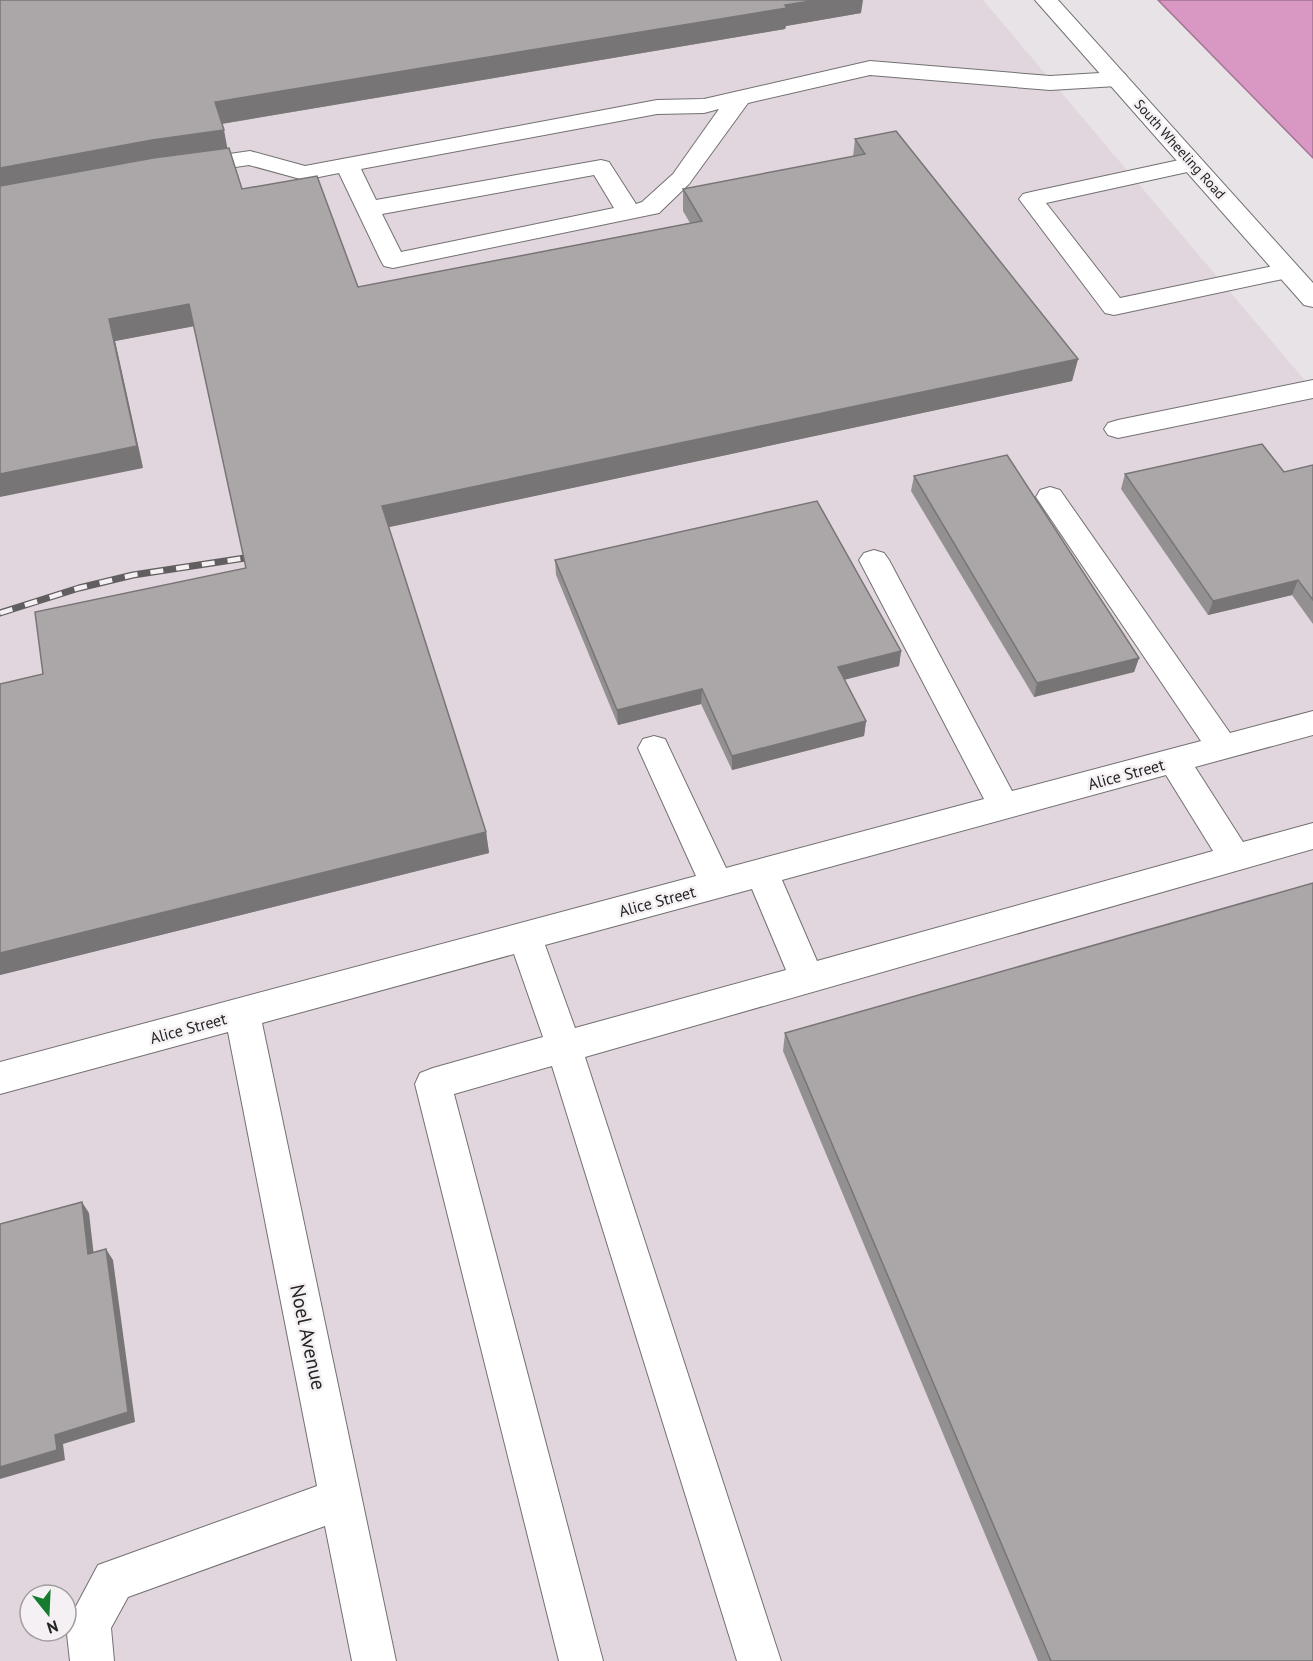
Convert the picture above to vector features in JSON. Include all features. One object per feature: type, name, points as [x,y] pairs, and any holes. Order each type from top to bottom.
[{"type":"street","name":"South Wheeling Road","points":[[1047,0],[1313,299]]},
{"type":"street","points":[[169,170],[250,158],[304,173],[657,107],[704,106],[870,68],[1050,83],[1117,80]]},
{"type":"street","points":[[347,165],[393,261],[650,208],[681,179],[722,120],[741,98]]},
{"type":"street","points":[[1192,164],[1031,199],[1114,307],[1288,271]]},
{"type":"street","points":[[368,209],[601,167],[629,212]]},
{"type":"street","points":[[1118,429],[1313,389]]},
{"type":"street","points":[[1050,497],[1223,748]]},
{"type":"street","points":[[874,560],[1004,807]]},
{"type":"street","name":"Alice Street","points":[[0,1078],[525,938],[1313,723]]},
{"type":"street","points":[[654,748],[717,885]]},
{"type":"street","points":[[1174,761],[1235,858]]},
{"type":"street","points":[[581,1661],[433,1084],[1313,836]]},
{"type":"street","points":[[762,873],[807,978]]},
{"type":"street","points":[[525,938],[564,1047],[759,1661]]},
{"type":"street","name":"Noel Avenue","points":[[242,1014],[374,1661]]},
{"type":"street","points":[[92,1661],[88,1625],[113,1580],[341,1499]]},
{"type":"shaded area","points":[[0,0],[983,0],[1313,390],[1313,1661],[0,1661]]},
{"type":"shaded area","points":[[1158,0],[1313,0],[1313,158]]},
{"type":"building","points":[[0,0],[817,0],[785,5],[787,8],[215,102],[224,130],[152,140],[0,168]]},
{"type":"building","points":[[896,131],[1078,359],[382,506],[486,832],[0,953],[0,684],[43,674],[35,612],[246,568],[189,304],[109,319],[137,446],[0,474],[0,186],[153,158],[229,148],[242,189],[317,176],[358,287],[702,221],[683,189],[865,154],[855,139]]},
{"type":"building","points":[[1262,444],[1284,472],[1313,465],[1313,600],[1298,580],[1213,601],[1125,474]]},
{"type":"building","points":[[1007,455],[1139,658],[1037,683],[914,476]]},
{"type":"building","points":[[817,501],[901,651],[838,667],[866,721],[732,756],[702,689],[617,710],[555,560]]},
{"type":"building","points":[[1313,883],[1313,1661],[1051,1661],[785,1033]]},
{"type":"building","points":[[82,1202],[88,1254],[106,1249],[128,1412],[55,1435],[57,1450],[0,1467],[0,1224]]},
{"type":"railway","points":[[0,613],[79,588],[133,575],[245,558]]}]
